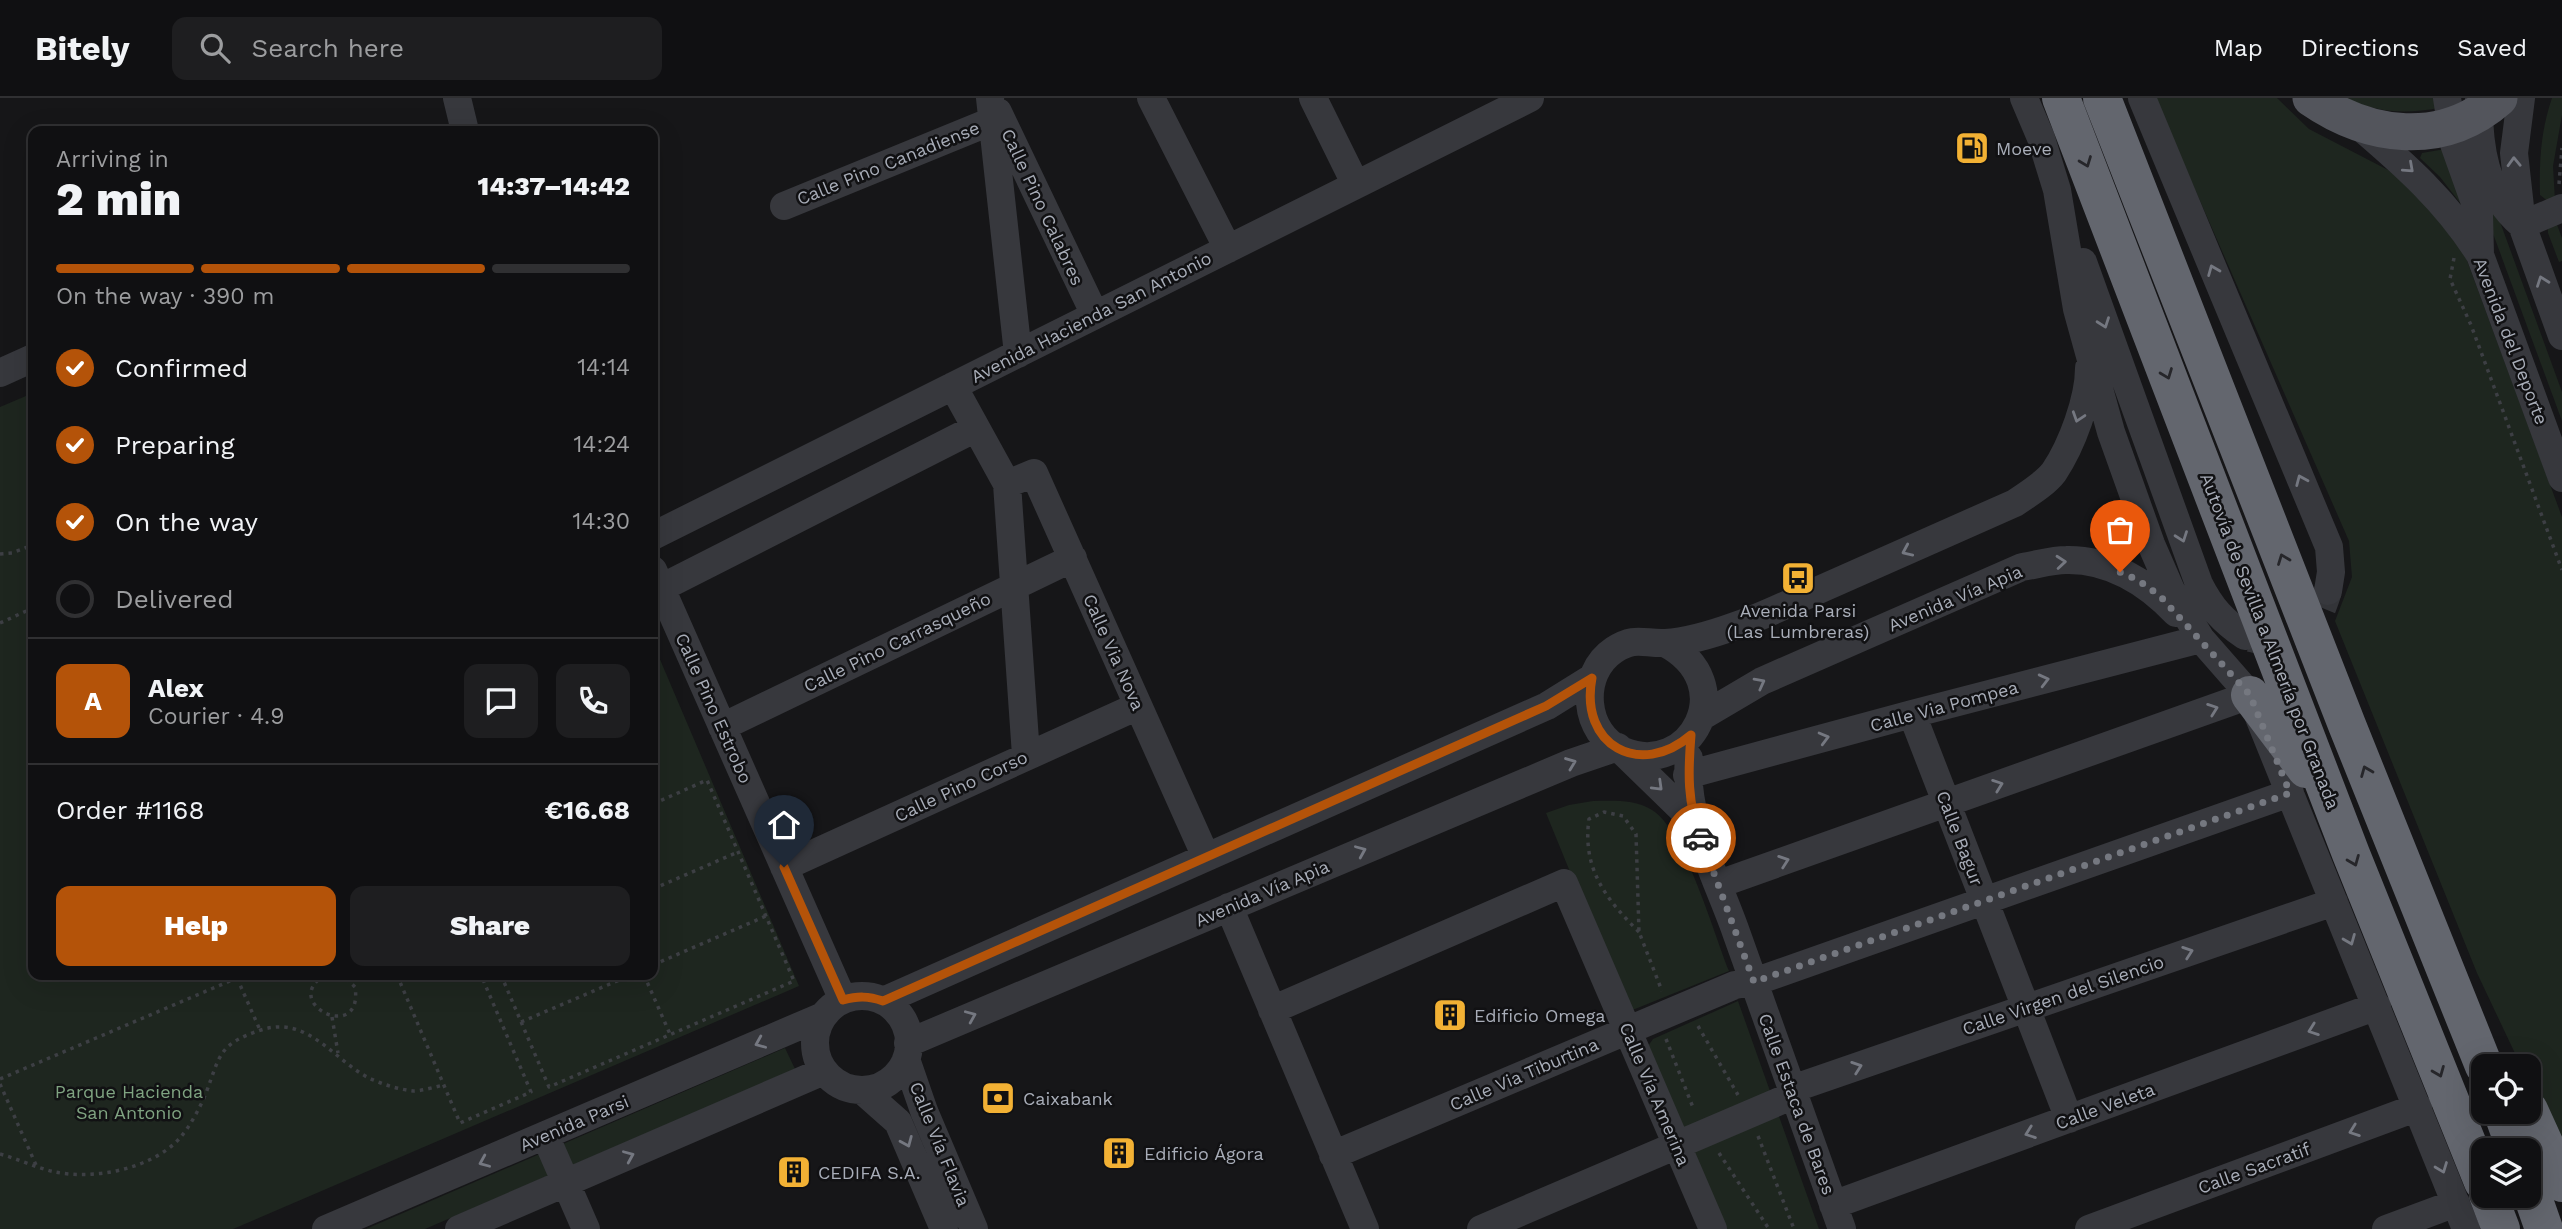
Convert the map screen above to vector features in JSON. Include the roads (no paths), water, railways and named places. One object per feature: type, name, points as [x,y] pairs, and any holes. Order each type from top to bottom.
[{"type":"highway","name":"Autovía de Sevilla a Almería por Granada","points":[[2061,98],[2332,804],[2471,1196]]},
{"type":"highway","points":[[2102,98],[2479,1054]]},
{"type":"highway","points":[[2250,695],[2332,804]]},
{"type":"highway","points":[[2392,835],[2501,1054]]},
{"type":"highway","points":[[2535,1124],[2562,1184]]},
{"type":"highway","name":"Autovía de Sevilla a Almería por Granada","points":[[2479,1208],[2501,1229]]},
{"type":"highway","points":[[2537,1208],[2544,1229]]},
{"type":"main road","points":[[2311,98],[2333,113],[2357,124],[2404,132],[2427,130],[2471,106]]},
{"type":"street","points":[[457,98],[465,126]]},
{"type":"street","points":[[1151,98],[1228,249]]},
{"type":"street","points":[[1313,98],[1356,185]]},
{"type":"street","name":"Avenida Hacienda San Antonio","points":[[658,534],[1356,185],[1500,105],[1530,98]]},
{"type":"street","points":[[2024,98],[2041,138],[2057,190],[2199,584],[2210,606],[2224,622],[2245,636]]},
{"type":"street","points":[[2142,98],[2329,547],[2331,572],[2328,591]]},
{"type":"street","points":[[2521,98],[2514,153],[2522,225],[2562,336]]},
{"type":"street","points":[[991,106],[1018,354]]},
{"type":"street","name":"Calle Pino Canadiense","points":[[783,206],[991,106]]},
{"type":"street","name":"Calle Pino Calabres","points":[[991,106],[1095,315]]},
{"type":"street","points":[[2471,106],[2498,198],[2508,213],[2522,225]]},
{"type":"street","points":[[2467,256],[2479,214],[2454,144],[2471,106]]},
{"type":"street","name":"Avenida del Deporte","points":[[2357,124],[2418,176],[2462,228],[2467,256],[2562,478]]},
{"type":"street","points":[[2057,190],[2077,309],[2111,432],[2151,544],[2171,590],[2201,639],[2250,695],[2418,1107],[2471,1199]]},
{"type":"street","points":[[2522,225],[2562,208]]},
{"type":"street","points":[[1665,643],[1738,625],[2015,503],[2053,473],[2075,429],[2089,384],[2089,351]]},
{"type":"street","points":[[0,373],[28,360]]},
{"type":"street","points":[[953,386],[1007,484],[1026,755]]},
{"type":"street","points":[[658,579],[976,428]]},
{"type":"street","name":"Calle Via Nova","points":[[1007,484],[1034,473],[1206,857]]},
{"type":"street","name":"Calle Pino Carrasqueño","points":[[722,727],[1073,558]]},
{"type":"street","name":"Avenida Vía Apia","points":[[1696,726],[1762,681],[2022,567],[2065,560],[2102,564],[2138,580],[2160,596],[2201,639]]},
{"type":"street","name":"Calle Pino Estrobo","points":[[658,581],[784,867],[833,1008]]},
{"type":"street","name":"Calle Via Pompea","points":[[1687,775],[2201,639]]},
{"type":"street","points":[[1647,640],[1665,643],[1681,652],[1702,681],[1704,699],[1696,726],[1677,747],[1659,754],[1640,755],[1620,749],[1607,740],[1597,727],[1589,695],[1592,678],[1607,656],[1630,643],[1647,640]]},
{"type":"street","points":[[883,1001],[1546,706],[1592,678]]},
{"type":"street","points":[[1719,884],[2250,695]]},
{"type":"street","name":"Calle Pino Corso","points":[[784,867],[1138,706]]},
{"type":"street","name":"Calle Bagur","points":[[1912,714],[2069,1119]]},
{"type":"street","name":"Calle Estaca de Bares","points":[[1696,726],[1687,775],[1695,822],[1837,1217]]},
{"type":"street","name":"Avenida Vía Apia","points":[[907,1051],[1229,907],[1572,762],[1620,749]]},
{"type":"street","name":"Calle Estaca de Bares","points":[[1620,749],[1695,822]]},
{"type":"street","name":"Calle Via Tiburtina","points":[[1333,1155],[1735,985],[1754,982],[2290,793]]},
{"type":"street","name":"Calle Vía Amerina","points":[[1272,1010],[1564,883],[1713,1229]]},
{"type":"street","name":"Calle Virgen del Silencio","points":[[1481,1229],[1793,1092],[2334,902]]},
{"type":"street","points":[[1229,907],[1365,1229]]},
{"type":"street","points":[[856,996],[883,1001],[901,1018],[907,1030],[907,1051],[899,1072],[889,1082],[877,1088],[863,1091],[842,1086],[824,1072],[817,1059],[814,1044],[817,1030],[833,1008],[856,996]]},
{"type":"street","name":"Calle Veleta","points":[[1837,1217],[2069,1119],[2377,1006]]},
{"type":"street","name":"Avenida Parsi","points":[[326,1229],[833,1008]]},
{"type":"street","name":"Calle Vía Flavia","points":[[907,1051],[924,1111],[974,1229]]},
{"type":"street","points":[[459,1229],[824,1072]]},
{"type":"street","name":"Calle Vía Flavia","points":[[863,1091],[898,1122],[944,1229]]},
{"type":"street","name":"Calle Sacratif","points":[[2089,1229],[2127,1222],[2418,1107]]},
{"type":"street","points":[[545,1135],[586,1229]]},
{"type":"street","points":[[2386,1229],[2471,1203]]},
{"type":"tunnel","points":[[2251,638],[2278,639],[2304,630],[2317,618],[2328,591]]},
{"type":"place","name":"Moeve","points":[[1972,148]]},
{"type":"place","name":"Avenida Parsi (Las Lumbreras)","points":[[1798,578]]},
{"type":"place","name":"Edificio Omega","points":[[1450,1015]]},
{"type":"place","name":"Caixabank","points":[[998,1098]]},
{"type":"place","name":"Edificio Ágora","points":[[1119,1153]]},
{"type":"place","name":"CEDIFA S.A.","points":[[794,1172]]},
{"type":"park label","name":"Parque Hacienda San Antonio","points":[[129,1101]]}]
